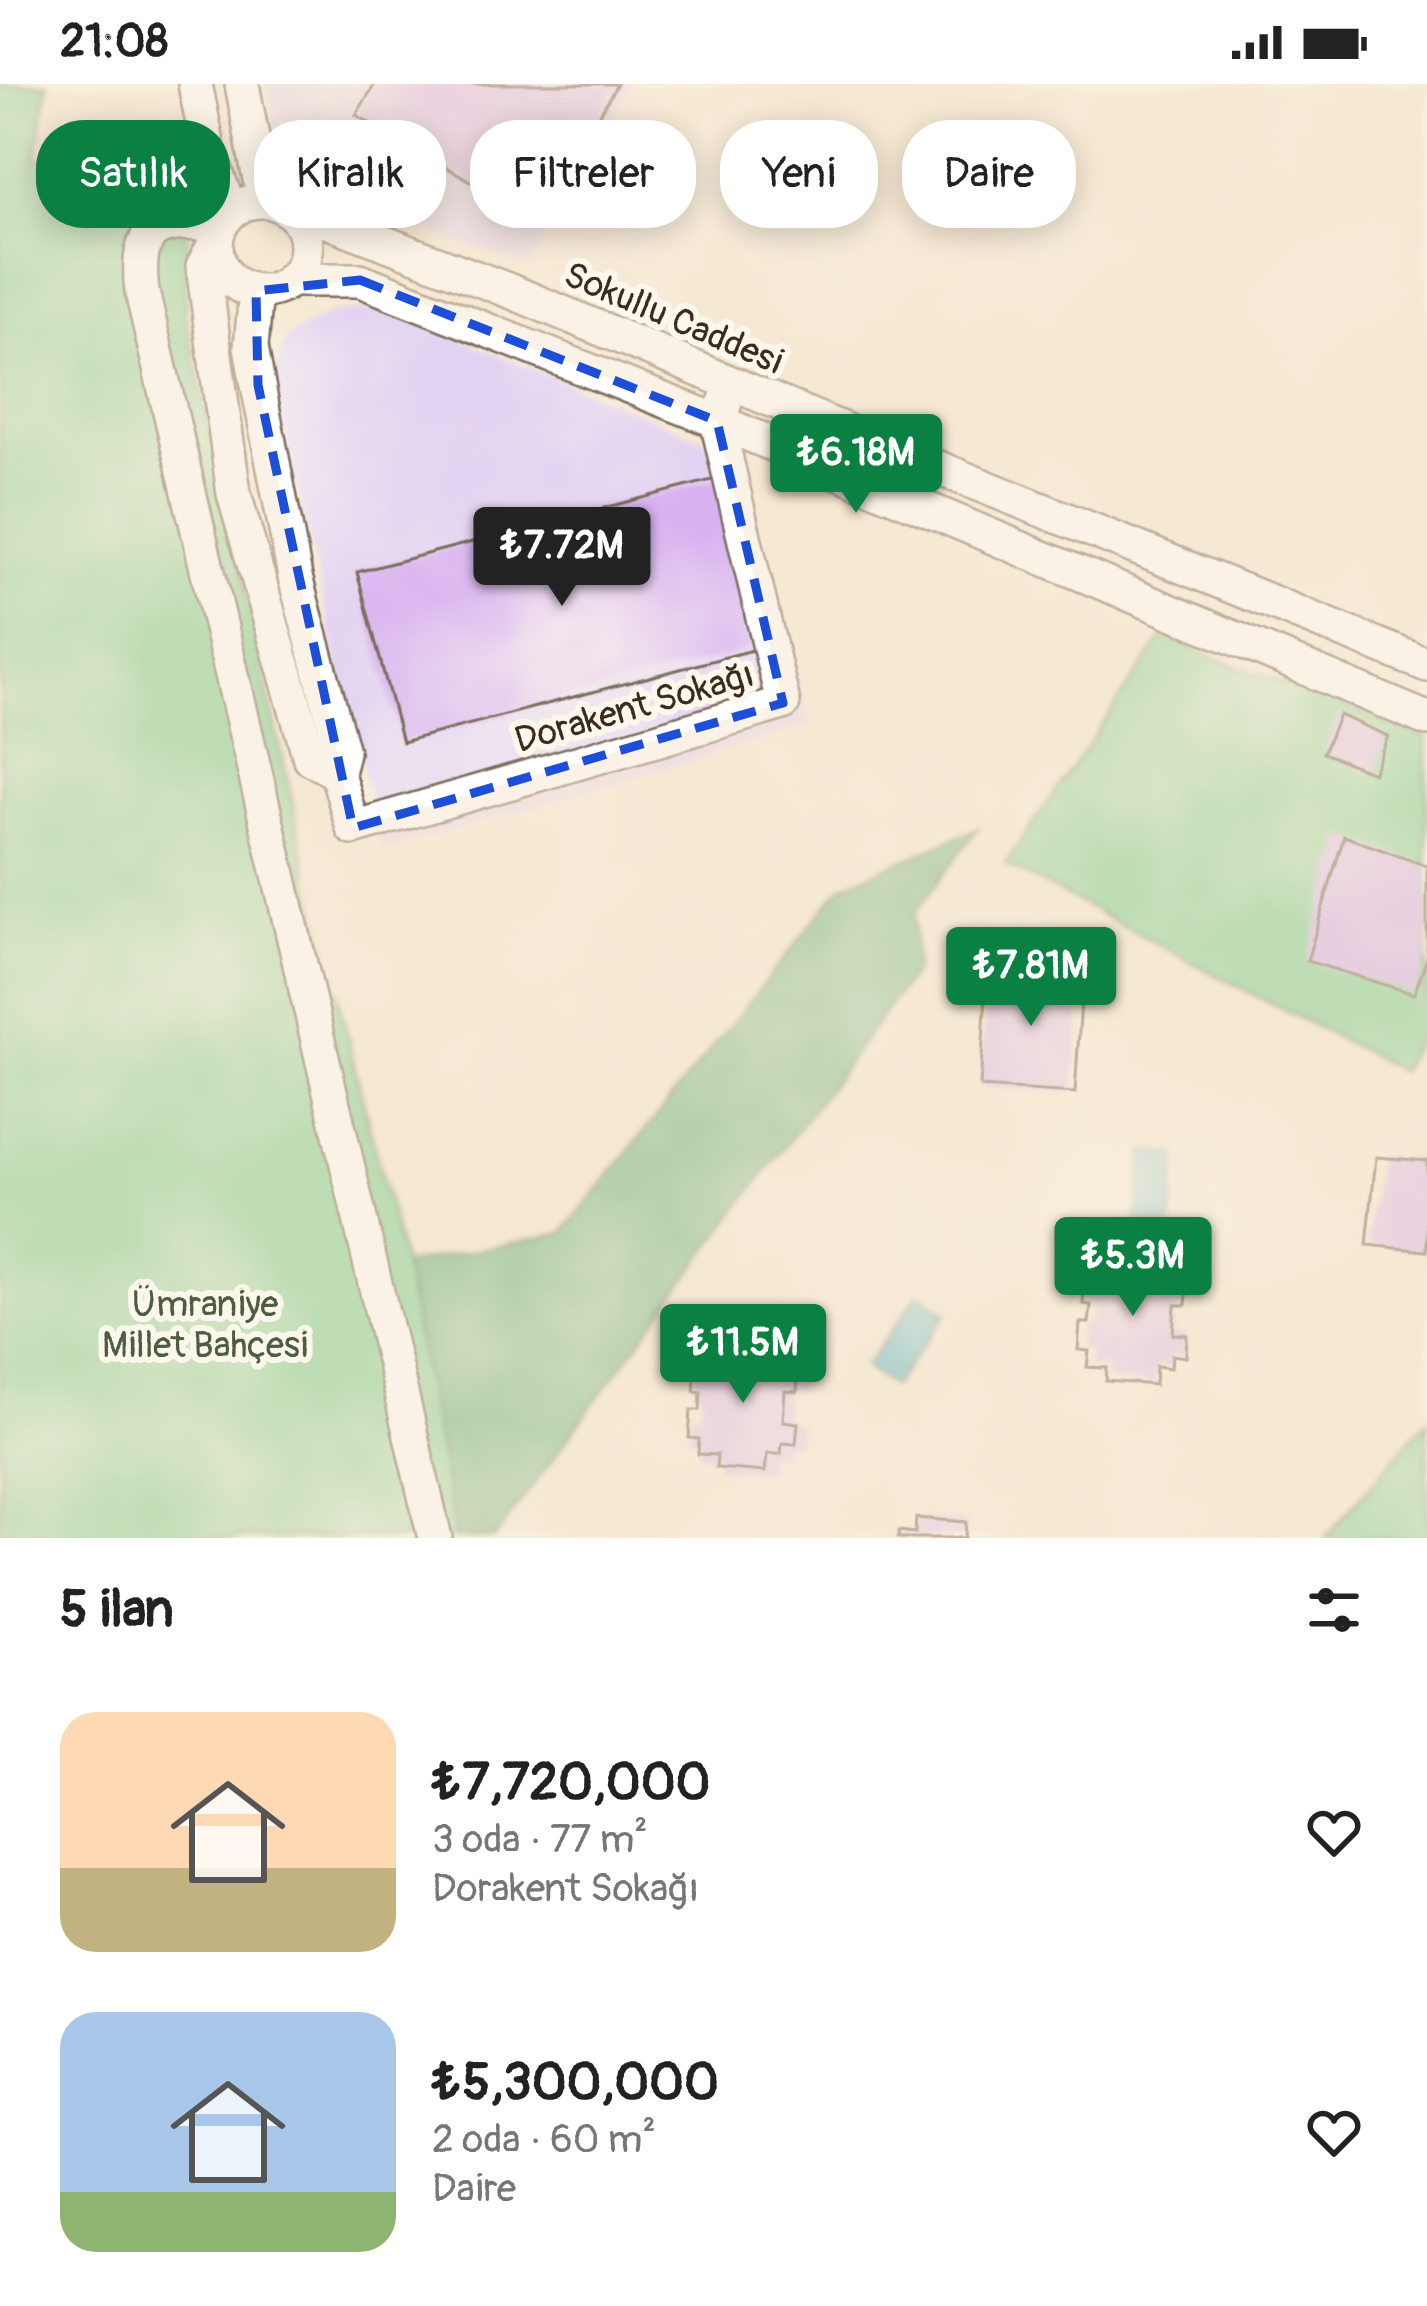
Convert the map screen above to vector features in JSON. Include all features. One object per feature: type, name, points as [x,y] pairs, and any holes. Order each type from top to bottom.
[{"type":"street","points":[[195,84],[202,120]]},
{"type":"street","points":[[242,84],[254,126]]},
{"type":"street","points":[[160,228],[143,243],[138,259],[142,292],[435,1538]]},
{"type":"street","name":"Dorakent Sokağı","points":[[221,228],[203,266],[234,494],[310,758],[337,773]]},
{"type":"street","points":[[222,228],[217,258],[226,275],[256,291],[274,289],[300,268],[305,250],[300,228]]},
{"type":"street","name":"Sokullu Caddesi","points":[[345,228],[1427,665]]},
{"type":"street","points":[[290,280],[360,280],[718,421],[1427,719]]},
{"type":"street","name":"Dorakent Sokağı","points":[[256,291],[251,347],[295,577],[342,752],[337,773],[353,828],[783,703],[718,421]]},
{"type":"street","points":[[718,421],[733,384]]},
{"type":"street","points":[[1178,614],[1201,574]]},
{"type":"highlighted area","points":[[360,280],[717,421],[783,703],[353,828],[258,385],[256,291]]},
{"type":"shaded area","points":[[268,84],[632,84],[612,120],[470,120],[470,228],[551,228],[529,268],[420,228],[446,228],[446,120],[272,120]]},
{"type":"shaded area","points":[[384,308],[735,452],[812,725],[382,851],[272,381],[287,337],[330,314]]},
{"type":"green space","name":"Ümraniye Millet Bahçesi","points":[[0,84],[48,84],[42,120],[36,120],[36,228],[188,228],[185,312],[311,887],[403,1265],[456,1538],[0,1538]]},
{"type":"green space","points":[[1163,638],[1427,737],[1427,1018],[1400,1071],[1005,864]]},
{"type":"green space","points":[[978,828],[914,914],[915,971],[494,1538],[456,1538],[403,1265],[563,1233],[843,885]]},
{"type":"green space","points":[[1427,1420],[1427,1538],[1325,1538]]},
{"type":"water","points":[[1144,1151],[1178,1155],[1171,1228],[1136,1225]]},
{"type":"water","points":[[919,1293],[947,1313],[892,1387],[864,1367]]},
{"type":"building","points":[[375,84],[617,84],[596,120],[470,120],[470,181],[446,167],[446,120],[365,120],[356,115]]},
{"type":"building","points":[[723,477],[768,646],[402,742],[357,572]]},
{"type":"building","points":[[1339,715],[1388,736],[1373,773],[1323,753]]},
{"type":"building","points":[[1344,836],[1427,866],[1427,958],[1414,994],[1307,961]]},
{"type":"building","points":[[988,965],[1083,971],[1075,1093],[980,1087]]},
{"type":"building","points":[[1376,1157],[1427,1161],[1427,1251],[1367,1245]]},
{"type":"building","points":[[1114,1252],[1164,1256],[1163,1273],[1179,1274],[1178,1285],[1188,1285],[1186,1305],[1175,1305],[1173,1334],[1187,1335],[1186,1357],[1172,1355],[1171,1368],[1156,1366],[1155,1385],[1106,1381],[1107,1368],[1087,1367],[1089,1351],[1078,1350],[1080,1323],[1089,1323],[1091,1305],[1083,1304],[1085,1279],[1095,1280],[1097,1265],[1113,1266]]},
{"type":"building","points":[[724,1340],[774,1343],[773,1360],[789,1361],[788,1372],[798,1372],[797,1392],[785,1391],[783,1421],[798,1423],[796,1444],[782,1443],[781,1454],[767,1454],[765,1472],[716,1468],[717,1455],[698,1454],[699,1439],[689,1438],[691,1410],[700,1410],[701,1392],[694,1391],[696,1366],[706,1367],[707,1353],[723,1354]]},
{"type":"building","points":[[916,1518],[966,1522],[965,1538],[898,1538],[899,1531],[915,1533]]}]
